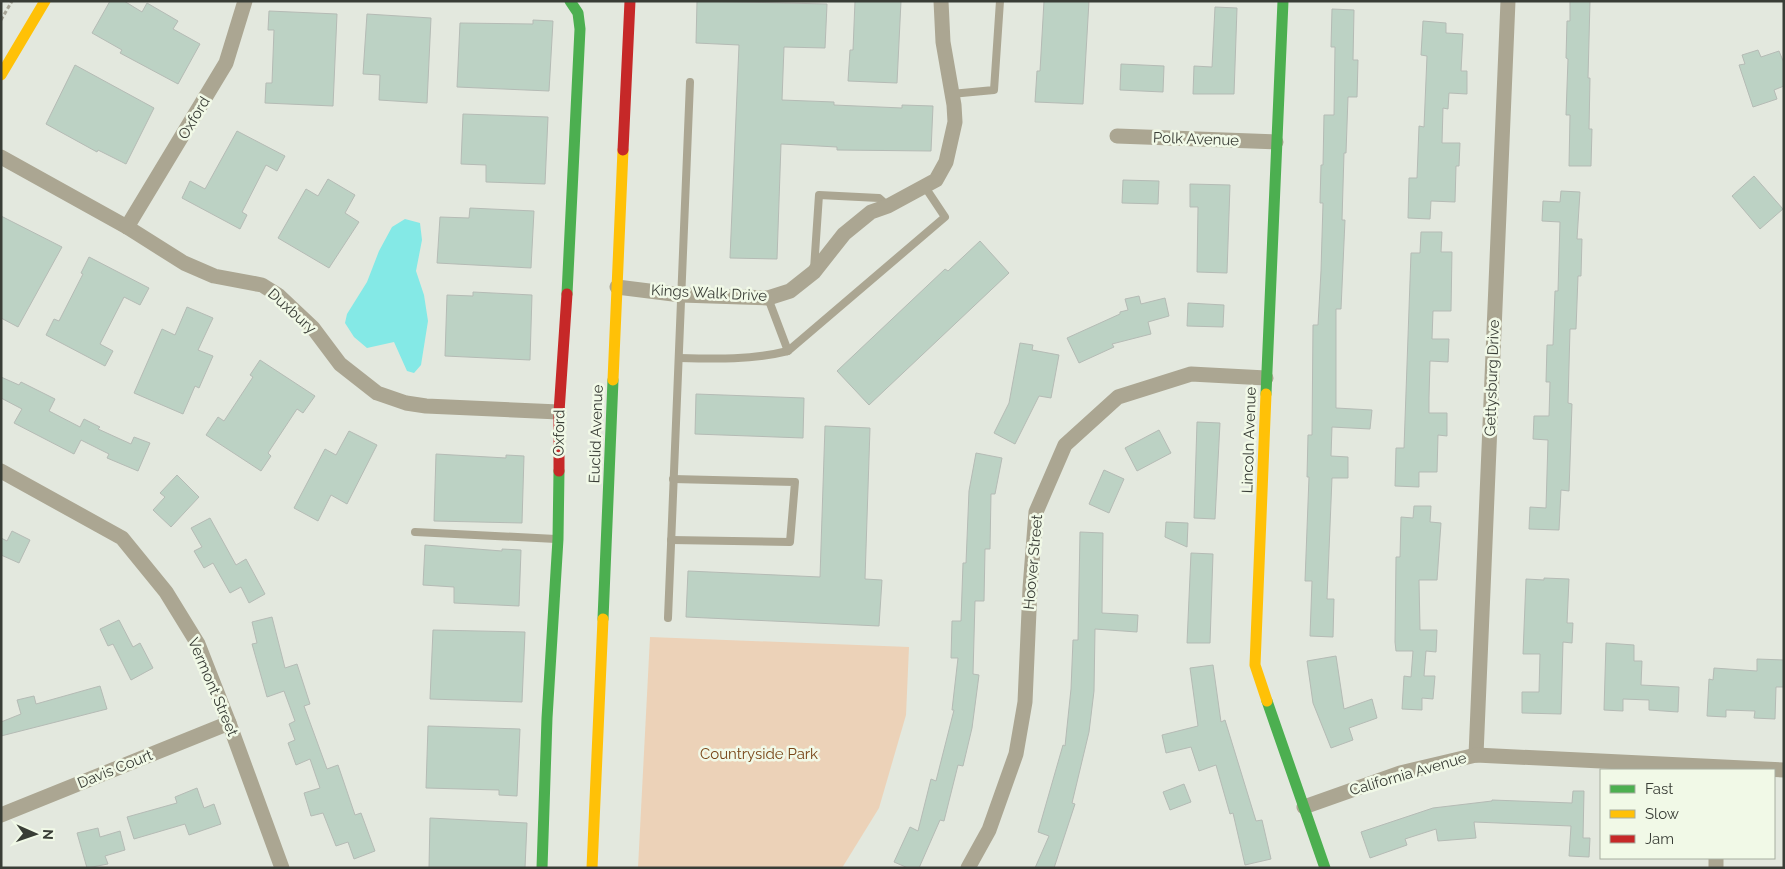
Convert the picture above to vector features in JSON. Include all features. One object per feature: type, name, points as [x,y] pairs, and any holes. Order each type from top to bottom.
[{"type":"street","points":[[1,75],[45,1]]},
{"type":"street","name":"Oxford","points":[[127,226],[226,63],[245,1]]},
{"type":"street","name":"Oxford","points":[[542,868],[547,718],[558,539],[559,412],[568,283],[580,29],[578,13],[570,1]]},
{"type":"street","name":"Euclid Avenue","points":[[592,868],[630,1]]},
{"type":"street","name":"Kings Walk Drive","points":[[618,287],[681,295],[768,298],[790,291],[814,272],[844,234],[872,212],[888,206],[936,180],[946,162],[955,122],[954,105],[942,42],[941,1]]},
{"type":"street","name":"Lincoln Avenue","points":[[1283,1],[1255,665],[1325,868]]},
{"type":"street","name":"Gettysburg Drive","points":[[1476,755],[1508,1]]},
{"type":"street","name":"Polk Avenue","points":[[1117,136],[1276,142]]},
{"type":"street","name":"Duxbury","points":[[1,157],[127,226],[184,263],[214,276],[262,285],[278,295],[313,328],[340,364],[377,392],[406,403],[426,406],[559,412]]},
{"type":"street","name":"Hoover Street","points":[[968,868],[989,830],[1016,754],[1025,702],[1030,588],[1036,512],[1065,445],[1118,396],[1191,374],[1266,378]]},
{"type":"street","name":"Vermont Street","points":[[1,471],[122,538],[166,592],[198,644],[282,868]]},
{"type":"street","name":"Davis Court","points":[[1,815],[229,723]]},
{"type":"street","name":"California Avenue","points":[[1304,807],[1400,773],[1476,755],[1720,769]]},
{"type":"lane","points":[[951,94],[994,90],[1000,1]]},
{"type":"lane","points":[[668,618],[690,82]]},
{"type":"lane","points":[[678,358],[732,359],[767,357],[788,351],[945,217],[924,187]]},
{"type":"lane","points":[[814,272],[819,195],[879,198],[888,206]]},
{"type":"lane","points":[[768,298],[788,351]]},
{"type":"lane","points":[[671,540],[790,542],[795,482],[674,479]]},
{"type":"lane","points":[[415,532],[558,539]]},
{"type":"path","points":[[1,20],[12,1]]},
{"type":"green space","name":"Countryside Park","points":[[650,637],[909,647],[906,715],[879,808],[842,868],[638,868]]},
{"type":"water","points":[[405,219],[420,223],[422,240],[416,271],[424,295],[428,321],[421,365],[414,373],[407,371],[394,342],[367,348],[354,337],[345,323],[347,314],[367,282],[379,251],[392,227]]},
{"type":"building","points":[[110,1],[124,1],[142,12],[147,3],[178,21],[173,29],[200,44],[178,84],[120,53],[122,50],[92,33]]},
{"type":"building","points":[[697,1],[827,4],[825,48],[784,47],[782,100],[834,102],[834,105],[902,108],[902,105],[933,106],[931,151],[837,150],[837,147],[781,144],[777,259],[730,258],[739,45],[696,43]]},
{"type":"building","points":[[855,1],[901,1],[897,83],[848,81],[850,50],[853,50]]},
{"type":"building","points":[[1044,1],[1089,1],[1083,104],[1035,102],[1037,71],[1040,71]]},
{"type":"building","points":[[1570,1],[1590,1],[1588,78],[1590,78],[1589,129],[1592,129],[1591,166],[1569,166],[1570,115],[1566,115],[1568,59],[1566,58],[1567,21],[1570,21]]},
{"type":"building","points":[[1215,7],[1237,8],[1234,94],[1193,94],[1194,66],[1212,67]]},
{"type":"building","points":[[1332,9],[1354,10],[1353,60],[1358,60],[1357,97],[1348,97],[1346,153],[1344,153],[1342,220],[1345,220],[1341,309],[1336,309],[1336,408],[1372,410],[1370,429],[1332,427],[1331,456],[1348,457],[1348,478],[1332,478],[1327,599],[1334,599],[1333,637],[1310,636],[1312,581],[1305,581],[1309,477],[1307,477],[1308,435],[1312,435],[1313,325],[1318,325],[1321,271],[1323,203],[1320,203],[1324,115],[1334,115],[1335,47],[1331,47]]},
{"type":"building","points":[[269,11],[337,14],[333,106],[265,103],[266,83],[272,83],[274,30],[268,30]]},
{"type":"building","points":[[367,14],[431,18],[427,103],[379,100],[380,75],[363,74]]},
{"type":"building","points":[[533,20],[553,21],[549,91],[457,87],[460,23],[533,24]]},
{"type":"building","points":[[1423,21],[1446,23],[1446,33],[1463,34],[1461,71],[1467,71],[1467,94],[1449,93],[1448,109],[1443,108],[1442,143],[1460,143],[1459,166],[1456,166],[1455,202],[1431,201],[1430,219],[1408,218],[1409,178],[1417,178],[1419,126],[1424,127],[1427,56],[1421,55]]},
{"type":"building","points":[[1758,50],[1761,57],[1779,51],[1784,63],[1784,86],[1774,90],[1777,99],[1753,107],[1739,65],[1745,64],[1742,55]]},
{"type":"building","points":[[1121,64],[1164,66],[1163,92],[1120,90]]},
{"type":"building","points":[[75,65],[154,108],[126,164],[98,150],[97,152],[46,124]]},
{"type":"building","points":[[463,114],[548,117],[545,184],[486,182],[486,165],[461,164]]},
{"type":"building","points":[[237,131],[285,156],[277,171],[266,165],[242,212],[247,215],[240,229],[182,198],[190,181],[205,189]]},
{"type":"building","points":[[1754,176],[1783,209],[1760,229],[1732,196]]},
{"type":"building","points":[[328,179],[355,195],[345,213],[359,222],[329,268],[278,238],[306,189],[318,196]]},
{"type":"building","points":[[1123,180],[1159,181],[1158,204],[1122,203]]},
{"type":"building","points":[[1190,184],[1230,185],[1227,273],[1197,272],[1198,207],[1190,207]]},
{"type":"building","points":[[1561,191],[1580,192],[1577,239],[1582,239],[1581,276],[1578,276],[1576,329],[1570,329],[1568,403],[1572,404],[1569,491],[1561,490],[1559,530],[1529,529],[1530,507],[1546,508],[1548,440],[1533,439],[1534,416],[1549,416],[1550,382],[1546,382],[1547,345],[1553,345],[1555,291],[1558,291],[1560,222],[1542,221],[1543,201],[1560,202]]},
{"type":"building","points":[[470,208],[534,211],[531,268],[437,263],[440,217],[469,218]]},
{"type":"building","points":[[1,216],[62,247],[18,327],[1,318]]},
{"type":"building","points":[[1421,232],[1442,232],[1441,252],[1452,252],[1451,311],[1433,311],[1432,339],[1449,339],[1448,362],[1430,361],[1429,397],[1429,413],[1447,413],[1447,436],[1438,435],[1437,472],[1419,472],[1419,487],[1395,486],[1396,448],[1404,448],[1411,253],[1420,253]]},
{"type":"building","points":[[980,241],[1009,273],[869,405],[837,371],[945,269],[948,271]]},
{"type":"building","points":[[89,257],[149,288],[140,305],[124,297],[100,344],[113,351],[105,366],[46,335],[54,319],[59,321],[83,274],[81,273]]},
{"type":"building","points":[[473,292],[532,295],[530,360],[445,356],[447,295],[473,296]]},
{"type":"building","points":[[1139,296],[1141,304],[1165,298],[1169,316],[1148,322],[1151,334],[1112,344],[1114,347],[1079,363],[1067,338],[1120,314],[1120,312],[1128,310],[1125,299]]},
{"type":"building","points":[[1188,303],[1224,305],[1223,327],[1187,326]]},
{"type":"building","points":[[187,307],[213,318],[198,350],[213,356],[199,388],[195,386],[183,414],[134,393],[162,329],[175,335]]},
{"type":"building","points":[[1020,343],[1033,345],[1032,350],[1059,355],[1051,398],[1039,396],[1015,444],[994,433],[1009,403]]},
{"type":"building","points":[[260,360],[315,396],[303,413],[297,409],[268,453],[271,456],[261,471],[206,435],[218,417],[224,421],[253,377],[250,375]]},
{"type":"building","points":[[1,377],[19,385],[21,382],[55,399],[49,411],[80,427],[84,419],[100,427],[98,429],[131,444],[134,437],[150,443],[138,471],[107,458],[109,454],[81,440],[74,454],[14,423],[22,409],[1,398]]},
{"type":"building","points":[[696,394],[804,398],[803,438],[695,434]]},
{"type":"building","points":[[1197,422],[1220,423],[1215,519],[1194,518]]},
{"type":"building","points":[[825,426],[870,428],[865,579],[882,580],[879,626],[686,617],[688,571],[820,577]]},
{"type":"building","points":[[1159,430],[1171,453],[1137,471],[1125,448]]},
{"type":"building","points":[[349,431],[377,445],[347,504],[331,495],[318,521],[294,508],[325,449],[336,455]]},
{"type":"building","points":[[976,453],[1002,458],[995,494],[991,494],[990,549],[985,549],[984,601],[975,601],[973,674],[979,675],[972,728],[963,766],[958,765],[944,821],[940,820],[919,868],[908,868],[894,862],[910,827],[918,831],[931,779],[936,781],[954,710],[952,710],[958,658],[951,658],[952,621],[961,621],[963,563],[966,563],[969,491]]},
{"type":"building","points":[[436,454],[506,458],[506,455],[524,456],[522,523],[434,521]]},
{"type":"building","points":[[1104,470],[1124,479],[1109,513],[1089,504]]},
{"type":"building","points":[[177,475],[199,497],[171,527],[153,510],[165,497],[160,493]]},
{"type":"building","points":[[1414,506],[1431,506],[1430,522],[1441,523],[1437,580],[1419,580],[1420,630],[1437,630],[1436,652],[1426,651],[1424,676],[1435,676],[1433,699],[1422,698],[1422,710],[1402,709],[1404,676],[1411,677],[1413,651],[1396,651],[1395,642],[1396,557],[1400,557],[1401,517],[1413,518]]},
{"type":"building","points":[[210,518],[236,565],[246,559],[265,594],[249,603],[241,587],[230,593],[213,563],[204,568],[194,551],[202,547],[191,528]]},
{"type":"building","points":[[1166,522],[1188,523],[1187,547],[1165,537]]},
{"type":"building","points":[[12,531],[30,540],[19,563],[1,555],[1,538],[7,541]]},
{"type":"building","points":[[1080,532],[1103,533],[1102,613],[1138,615],[1137,632],[1095,629],[1094,691],[1089,732],[1072,803],[1075,804],[1054,868],[1035,868],[1049,836],[1038,832],[1063,745],[1065,746],[1071,689],[1073,640],[1078,640]]},
{"type":"building","points":[[425,545],[502,551],[502,549],[521,550],[519,606],[454,603],[454,587],[423,585]]},
{"type":"building","points":[[1191,553],[1213,554],[1210,643],[1187,643]]},
{"type":"building","points":[[1544,578],[1569,579],[1567,623],[1573,623],[1572,643],[1563,642],[1561,714],[1522,713],[1522,692],[1539,692],[1540,654],[1523,654],[1526,579],[1544,580]]},
{"type":"building","points":[[272,617],[285,668],[297,664],[310,704],[304,706],[327,769],[338,765],[355,815],[361,813],[375,851],[354,859],[348,842],[336,846],[323,813],[311,816],[304,793],[320,788],[310,759],[296,765],[288,743],[295,740],[289,724],[295,721],[284,691],[267,697],[252,644],[257,643],[252,622]]},
{"type":"building","points":[[119,620],[133,647],[140,643],[153,668],[131,680],[113,644],[108,646],[100,629]]},
{"type":"building","points":[[433,630],[525,632],[522,702],[430,699]]},
{"type":"building","points":[[1606,643],[1634,645],[1634,661],[1642,661],[1641,685],[1679,687],[1678,712],[1649,710],[1649,700],[1623,699],[1623,711],[1604,710]]},
{"type":"building","points":[[1336,656],[1344,709],[1372,699],[1377,718],[1349,728],[1353,740],[1331,748],[1313,703],[1307,661]]},
{"type":"building","points":[[1757,659],[1784,660],[1784,687],[1776,687],[1775,719],[1754,718],[1755,711],[1726,710],[1726,717],[1707,716],[1709,679],[1713,680],[1714,668],[1757,671]]},
{"type":"building","points":[[1213,665],[1221,722],[1225,720],[1256,821],[1262,820],[1271,859],[1245,865],[1233,813],[1230,814],[1216,765],[1199,771],[1191,747],[1166,753],[1162,735],[1198,726],[1190,668]]},
{"type":"building","points":[[100,686],[107,709],[1,736],[1,722],[21,714],[17,700],[34,696],[36,704]]},
{"type":"building","points":[[428,726],[520,729],[517,796],[499,795],[499,790],[426,788]]},
{"type":"building","points":[[1184,784],[1191,802],[1170,810],[1163,792]]},
{"type":"building","points":[[197,788],[204,808],[214,804],[221,824],[189,835],[185,824],[134,839],[127,817],[177,803],[175,797]]},
{"type":"building","points":[[1573,791],[1584,791],[1583,838],[1590,838],[1589,857],[1569,856],[1571,826],[1474,822],[1476,838],[1438,841],[1436,829],[1405,839],[1407,845],[1370,858],[1361,832],[1433,808],[1492,800],[1572,803]]},
{"type":"building","points":[[430,818],[527,823],[525,868],[429,868]]},
{"type":"building","points":[[98,828],[100,837],[120,831],[125,850],[105,856],[108,864],[87,868],[77,833]]},
{"type":"traffic: fast","points":[[567,294],[580,29],[578,13],[570,1]]},
{"type":"traffic: fast","points":[[1266,394],[1283,1]]},
{"type":"traffic: fast","points":[[603,619],[613,380]]},
{"type":"traffic: fast","points":[[542,868],[547,718],[558,539],[559,471]]},
{"type":"traffic: fast","points":[[1267,701],[1325,868]]},
{"type":"traffic: slow","points":[[1,75],[45,1]]},
{"type":"traffic: slow","points":[[613,380],[623,150]]},
{"type":"traffic: slow","points":[[1266,394],[1255,665],[1267,701]]},
{"type":"traffic: slow","points":[[592,868],[603,619]]},
{"type":"traffic: jam","points":[[623,150],[630,1]]},
{"type":"traffic: jam","points":[[559,471],[559,412],[567,294]]}]
